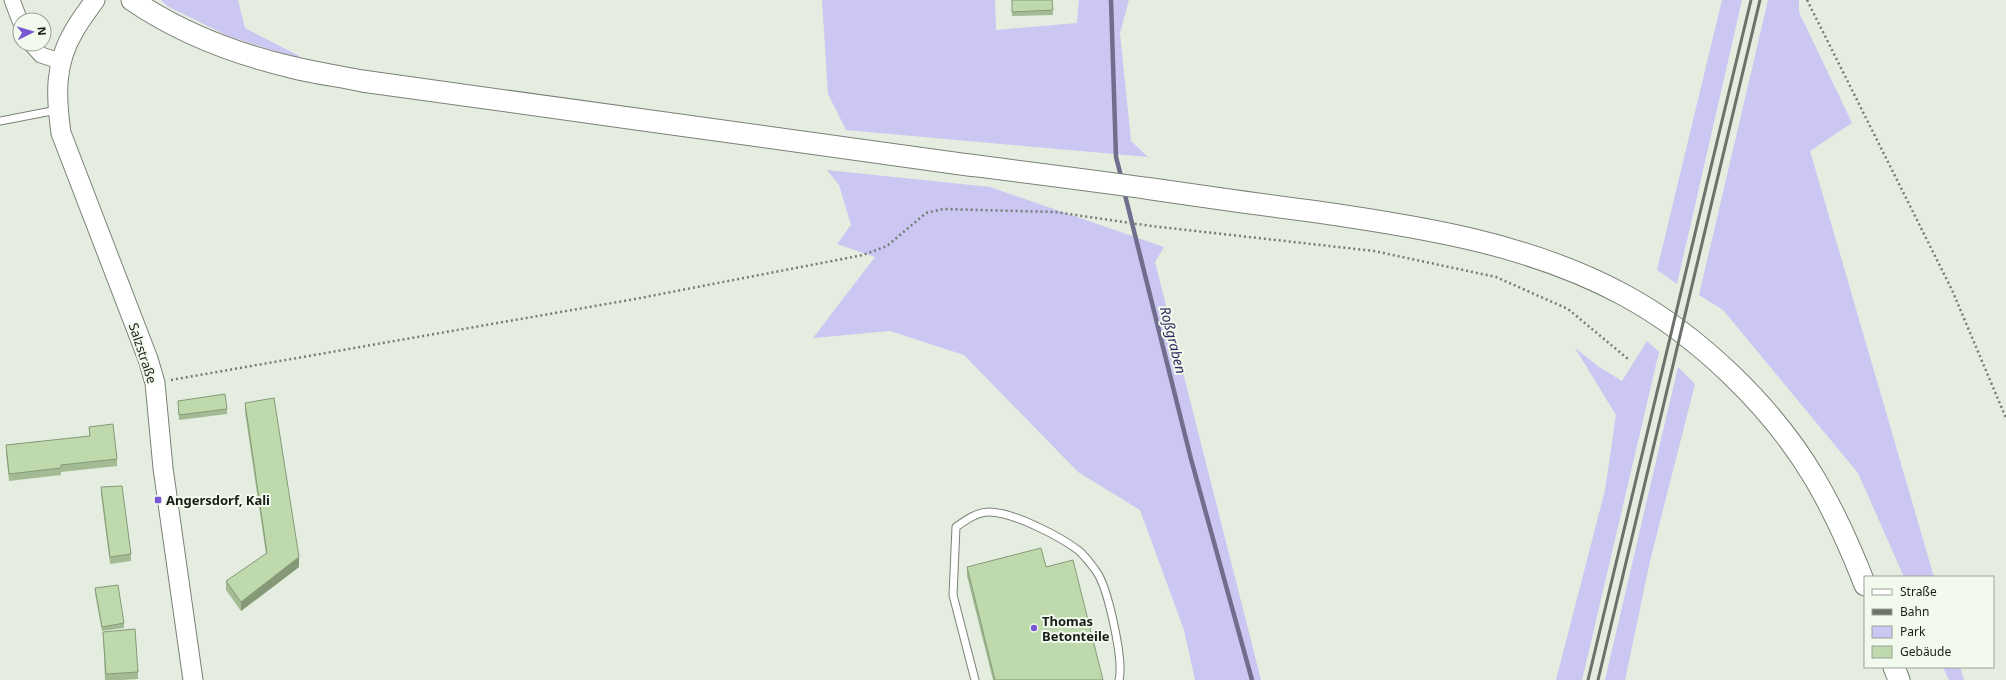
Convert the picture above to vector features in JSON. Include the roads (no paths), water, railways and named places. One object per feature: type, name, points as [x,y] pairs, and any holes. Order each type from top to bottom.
[{"type":"main road","points":[[132,0],[166,20],[202,38],[290,67],[355,80],[1346,216],[1442,234],[1538,258],[1578,272],[1625,295],[1654,313],[1692,340],[1758,403],[1813,476],[1834,514],[1864,584]]},
{"type":"main road","points":[[1894,668],[1899,680]]},
{"type":"street","points":[[12,0],[17,12]]},
{"type":"street","name":"Salzstraße","points":[[95,0],[74,31],[60,61],[56,101],[61,133],[148,359],[155,383],[165,483],[193,680]]},
{"type":"street","points":[[38,52],[41,55],[60,61]]},
{"type":"lane","points":[[0,120],[58,110]]},
{"type":"lane","points":[[975,680],[952,595],[956,527],[973,516],[989,512],[1019,518],[1054,536],[1079,551],[1097,573],[1108,604],[1117,644],[1121,673],[1119,680]]},
{"type":"waterway","name":"Roßgraben","points":[[1111,0],[1116,157],[1122,180]]},
{"type":"waterway","name":"Roßgraben","points":[[1124,191],[1191,459],[1252,680]]},
{"type":"railway","points":[[1588,680],[1751,0]]},
{"type":"railway","points":[[1598,680],[1760,0]]},
{"type":"place","name":"Angersdorf, Kali","points":[[158,500]]},
{"type":"place","name":"Thomas Betonteile","points":[[1034,628]]}]
